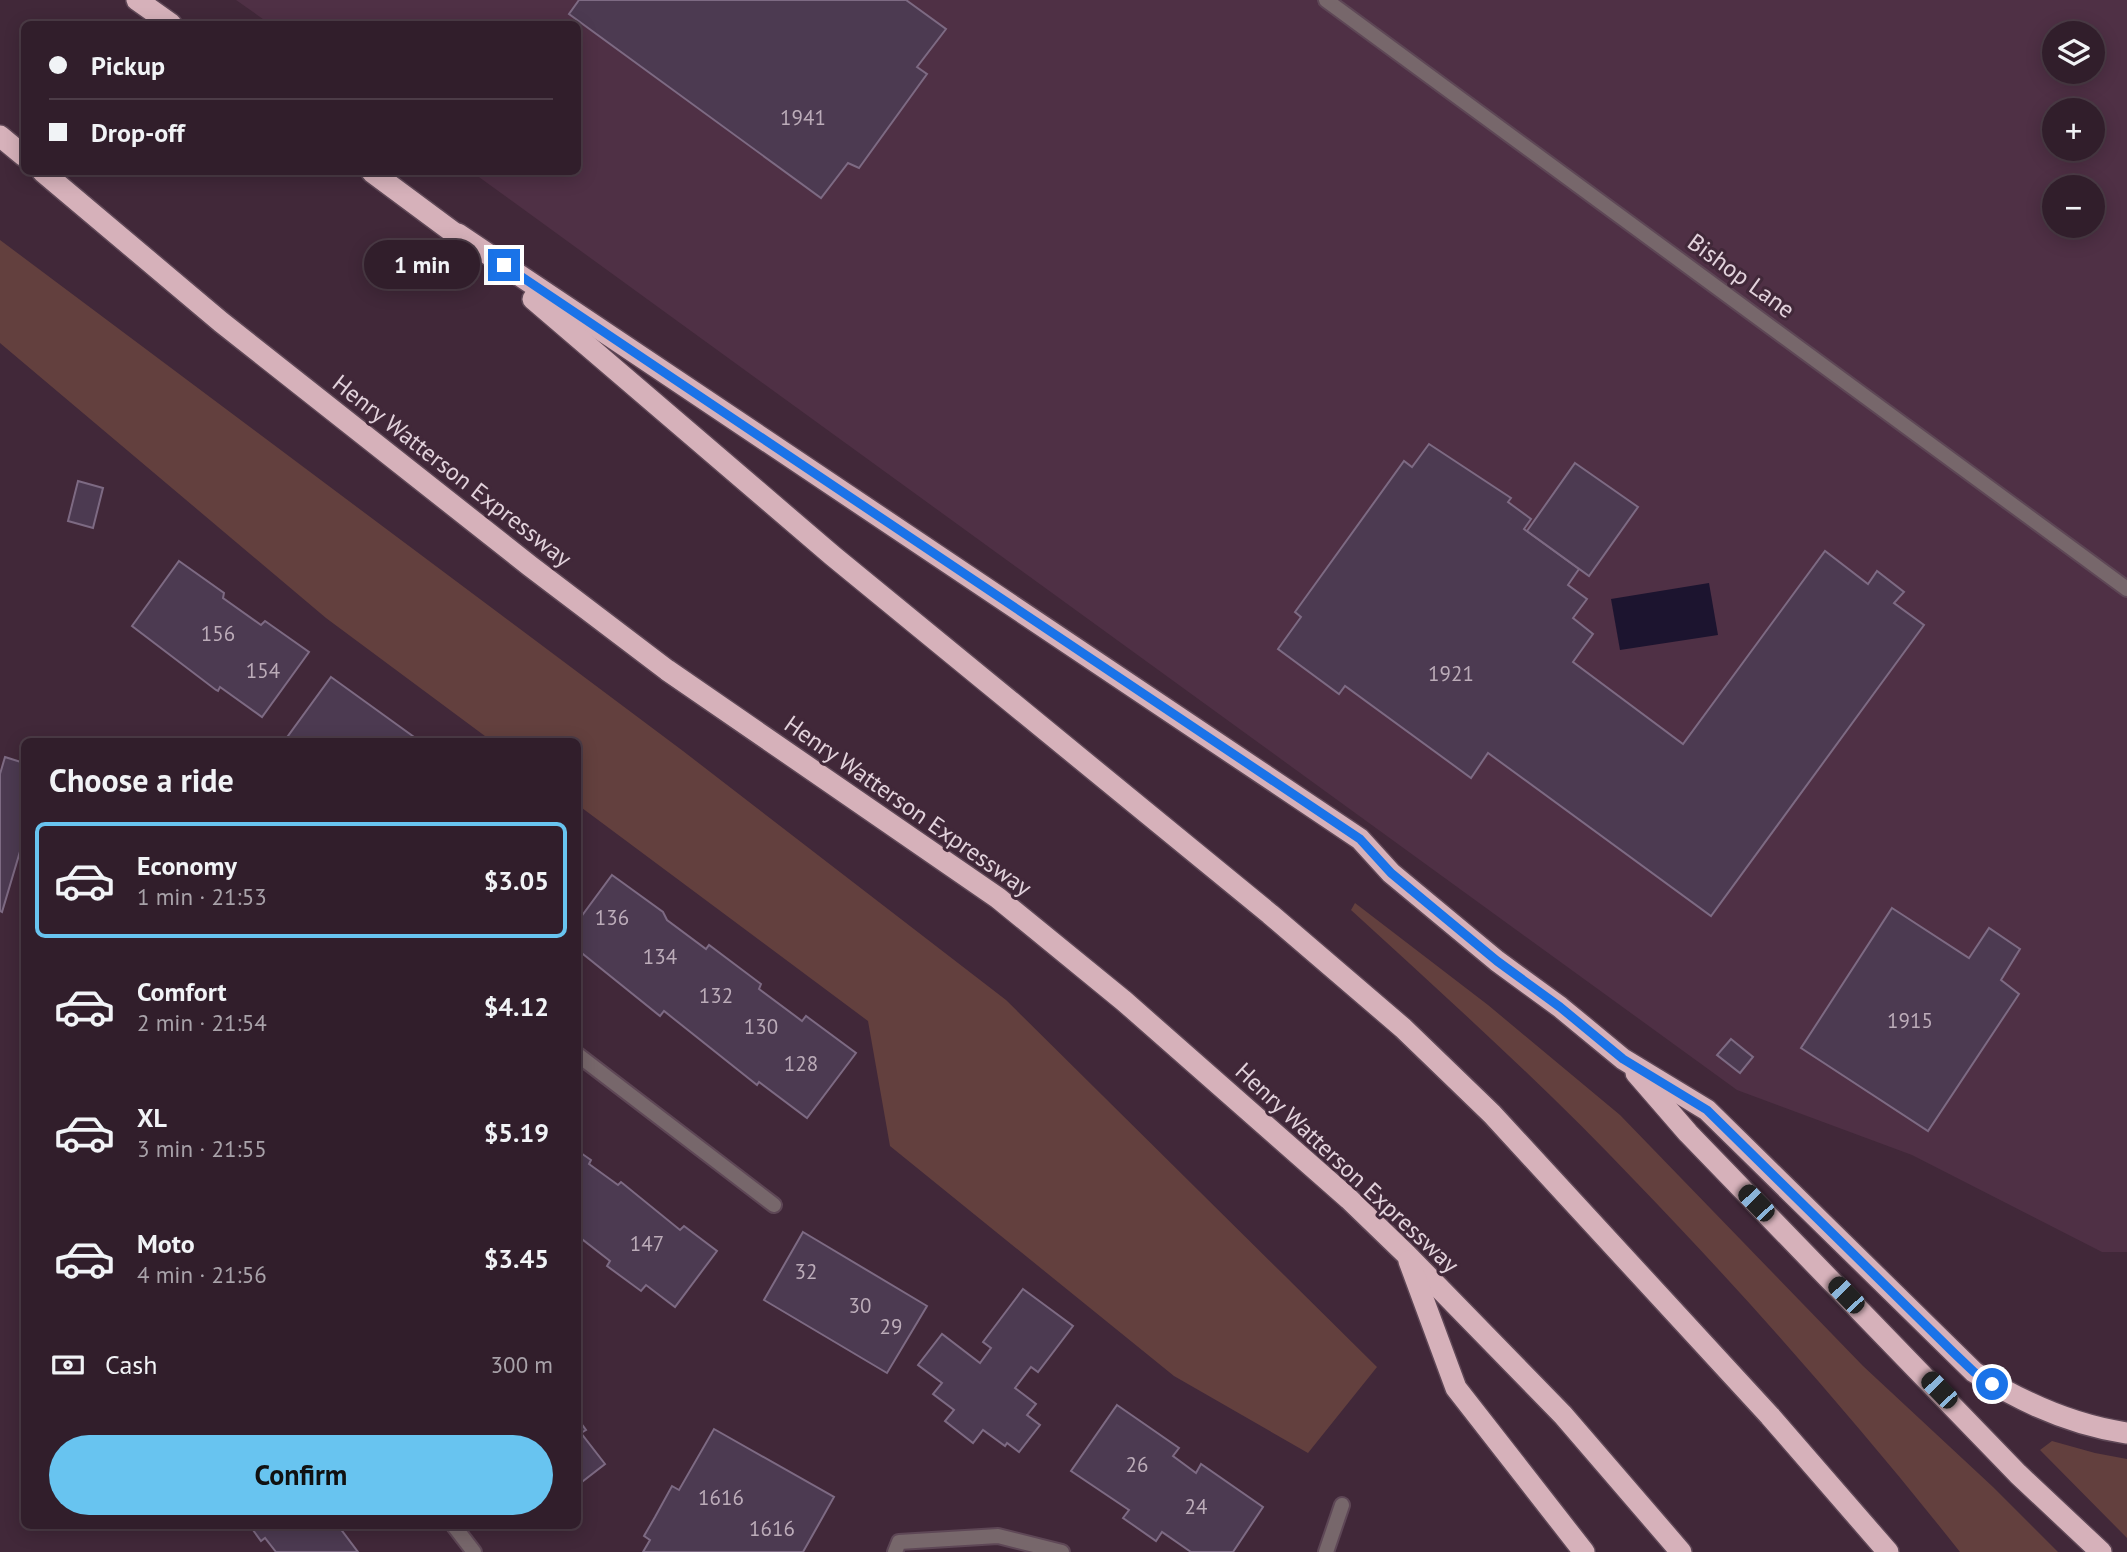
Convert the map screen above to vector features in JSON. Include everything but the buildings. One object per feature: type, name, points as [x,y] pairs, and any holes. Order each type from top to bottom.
[{"type":"highway","points":[[137,0],[167,21]]},
{"type":"highway","points":[[0,136],[21,154]]},
{"type":"highway","name":"Henry Watterson Expressway","points":[[47,175],[221,322],[530,566],[667,670],[998,898],[1144,1019],[1349,1199],[1407,1255],[1563,1415],[1681,1552]]},
{"type":"highway","points":[[376,175],[458,234],[1360,839],[1391,873],[1497,961],[1560,1007],[1623,1059],[1707,1110],[1974,1372],[2011,1395],[2070,1420],[2127,1433]]},
{"type":"highway","points":[[458,234],[833,556],[1270,914],[1403,1028],[1492,1114],[1770,1416],[1888,1552]]},
{"type":"highway","points":[[1623,1059],[1688,1133],[2018,1474],[2101,1552]]},
{"type":"highway","points":[[1407,1255],[1456,1388],[1584,1552]]},
{"type":"street","name":"Bishop Lane","points":[[1326,0],[2127,589]]},
{"type":"street","points":[[581,1057],[774,1205]]},
{"type":"street","points":[[1326,1552],[1342,1505]]},
{"type":"street","points":[[456,1529],[474,1552]]},
{"type":"street","points":[[895,1552],[899,1542],[998,1536],[1062,1552]]},
{"type":"shaded area","points":[[236,0],[2127,0],[2127,1252],[2102,1252],[1912,1155],[1737,1090],[476,175],[581,175],[581,21],[266,21]]},
{"type":"shaded area","points":[[0,240],[683,751],[1006,1000],[1377,1367],[1308,1453],[1174,1376],[890,1146],[868,1021],[581,807],[581,738],[488,738],[326,618],[0,343]]},
{"type":"shaded area","points":[[1709,583],[1718,635],[1620,650],[1611,599]]},
{"type":"shaded area","points":[[1355,903],[1488,1005],[1620,1115],[1863,1366],[1993,1487],[2058,1552],[1960,1552],[1842,1409],[1678,1226],[1531,1077],[1351,910]]},
{"type":"shaded area","points":[[2052,1441],[2127,1459],[2127,1538],[2040,1450]]},
{"type":"route","points":[[504,265],[1360,839],[1391,873],[1497,961],[1560,1007],[1623,1059],[1707,1110],[1954,1353],[1992,1384]]}]
